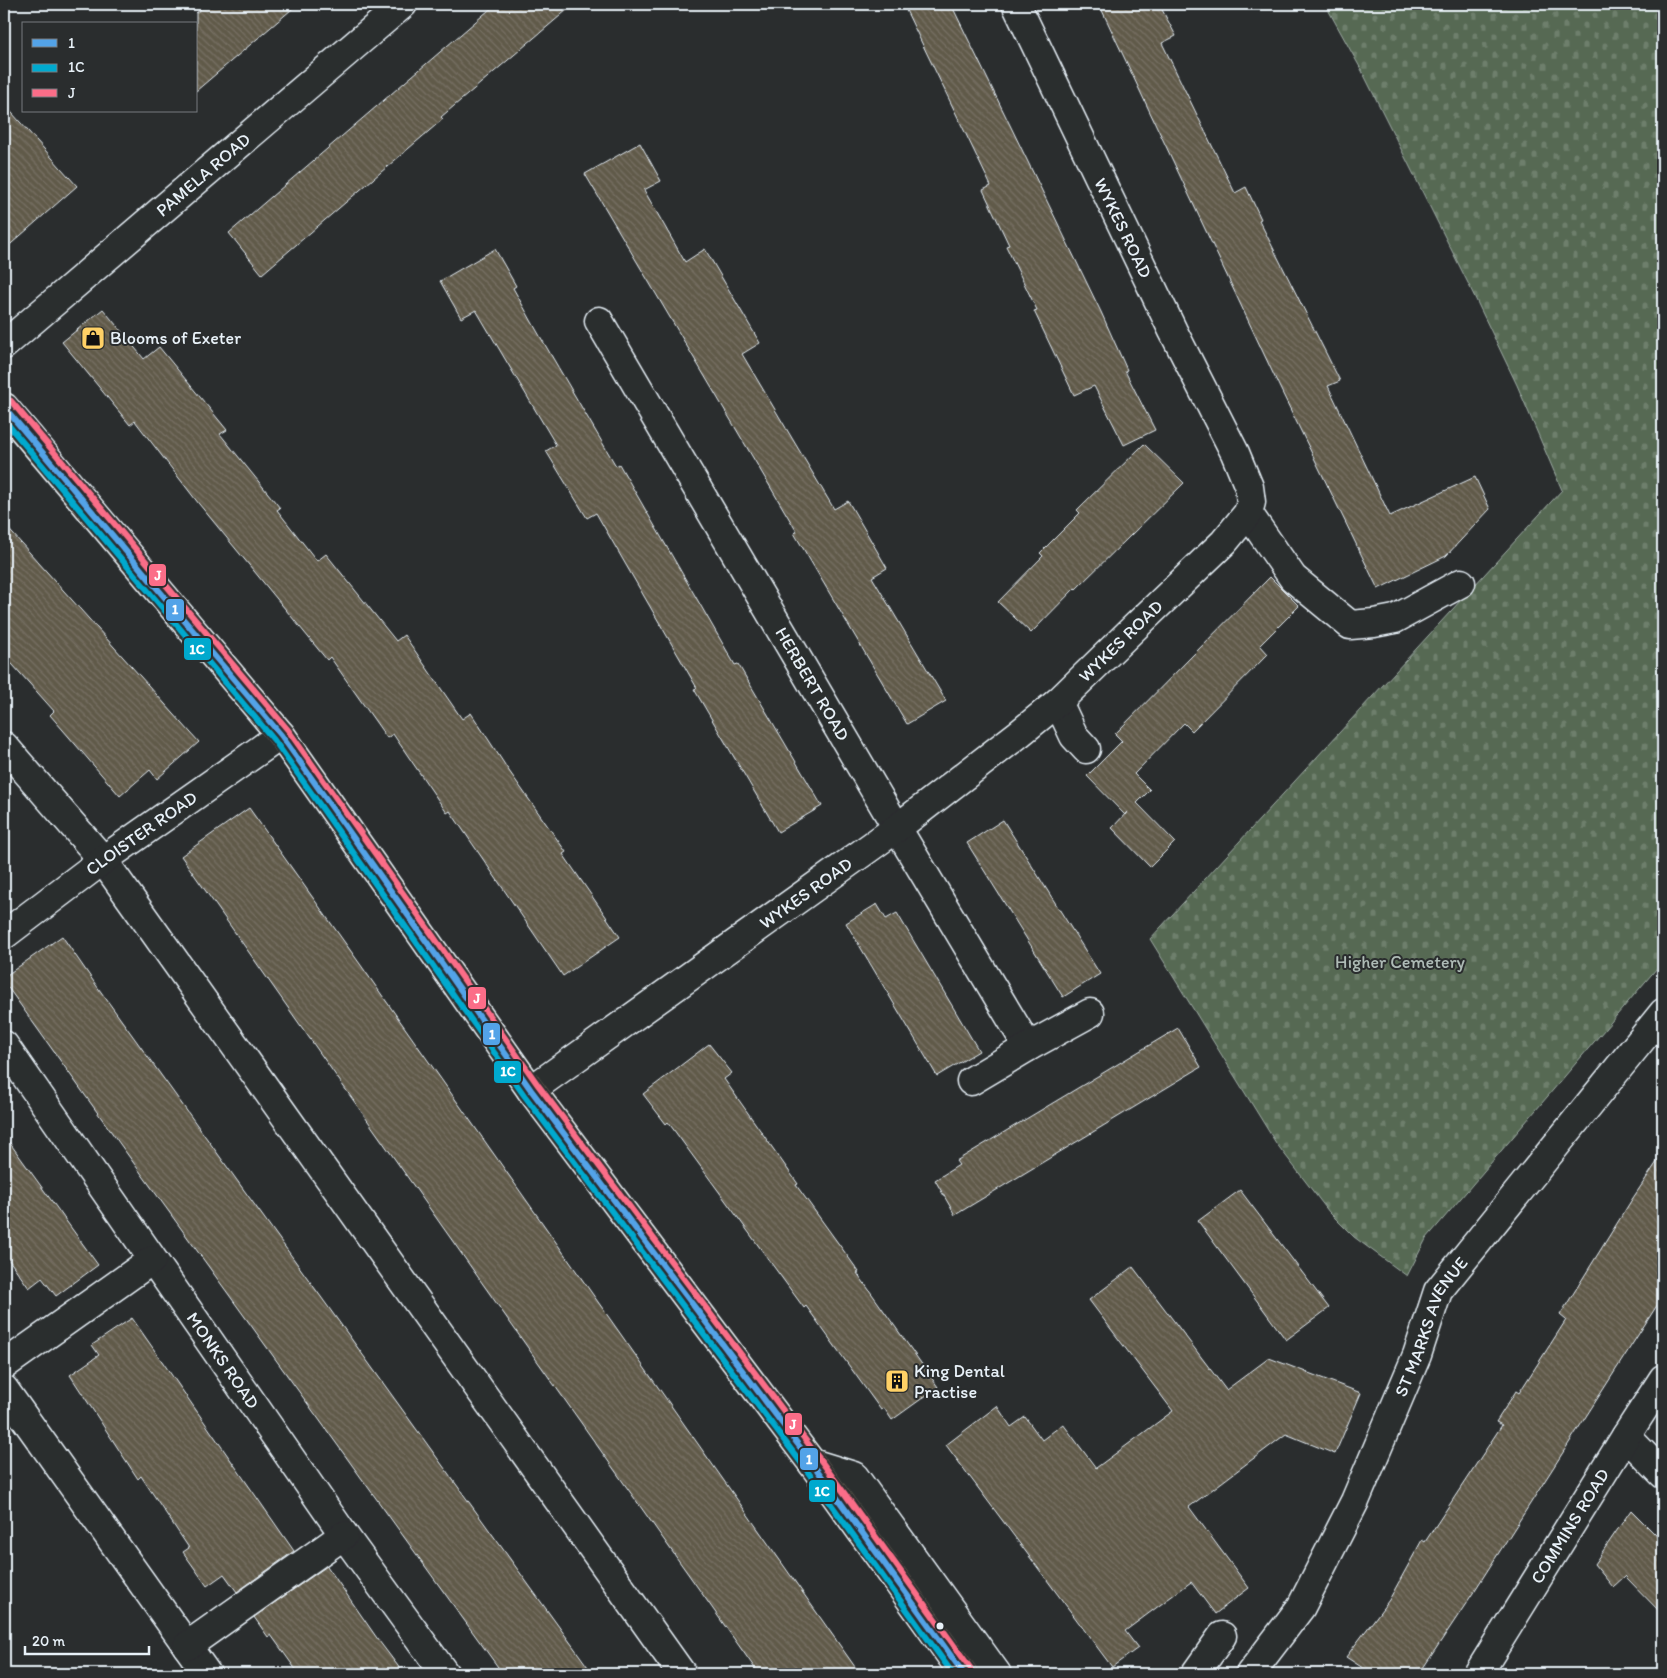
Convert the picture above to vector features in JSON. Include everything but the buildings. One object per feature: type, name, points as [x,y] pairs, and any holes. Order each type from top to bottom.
[{"type":"main road","points":[[4,407],[281,735],[531,1090],[812,1463],[964,1674]]},
{"type":"street","name":"PAMELA ROAD","points":[[4,346],[403,4]]},
{"type":"street","name":"WYKES ROAD","points":[[531,1090],[898,828],[1058,702],[1224,542],[1248,513],[1252,502],[1249,487],[1235,453],[1173,330],[1016,4]]},
{"type":"street","name":"HERBERT ROAD","points":[[599,320],[1028,1047]]},
{"type":"street","points":[[1248,513],[1293,578],[1350,625],[1395,619],[1461,583]]},
{"type":"street","points":[[1058,702],[1074,736],[1086,749]]},
{"type":"street","name":"CLOISTER ROAD","points":[[4,935],[103,860],[281,735]]},
{"type":"street","points":[[4,746],[103,860],[682,1674]]},
{"type":"street","name":"ST MARKS AVENUE","points":[[1250,1674],[1301,1607],[1354,1501],[1417,1355],[1438,1291],[1663,1012]]},
{"type":"street","points":[[970,1081],[1090,1013]]},
{"type":"street","name":"MONKS ROAD","points":[[4,1045],[344,1535],[445,1674]]},
{"type":"street","points":[[4,1365],[152,1260]]},
{"type":"street","name":"COMMINS ROAD","points":[[1478,1674],[1663,1379]]},
{"type":"street","points":[[4,1389],[207,1674]]},
{"type":"street","points":[[1626,1436],[1663,1474]]},
{"type":"street","points":[[812,1463],[854,1476],[997,1674]]},
{"type":"street","points":[[187,1646],[344,1535]]},
{"type":"street","points":[[1195,1674],[1222,1636]]},
{"type":"green space","name":"Higher Cemetery","points":[[1325,4],[1663,4],[1663,961],[1426,1239],[1407,1276],[1354,1237],[1329,1212],[1276,1143],[1150,939],[1562,490],[1517,385],[1468,283],[1362,71]]},
{"type":"transit line","name":"J","points":[[11,401],[288,730],[538,1085],[819,1458],[971,1669]]},
{"type":"transit line","name":"1","points":[[4,407],[281,735],[531,1090],[812,1463],[964,1674]]},
{"type":"transit line","name":"1C","points":[[4,420],[274,740],[524,1095],[805,1468],[953,1674]]},
{"type":"place","name":"Blooms of Exeter","points":[[93,338]]},
{"type":"place","name":"King Dental Practise","points":[[897,1381]]}]
